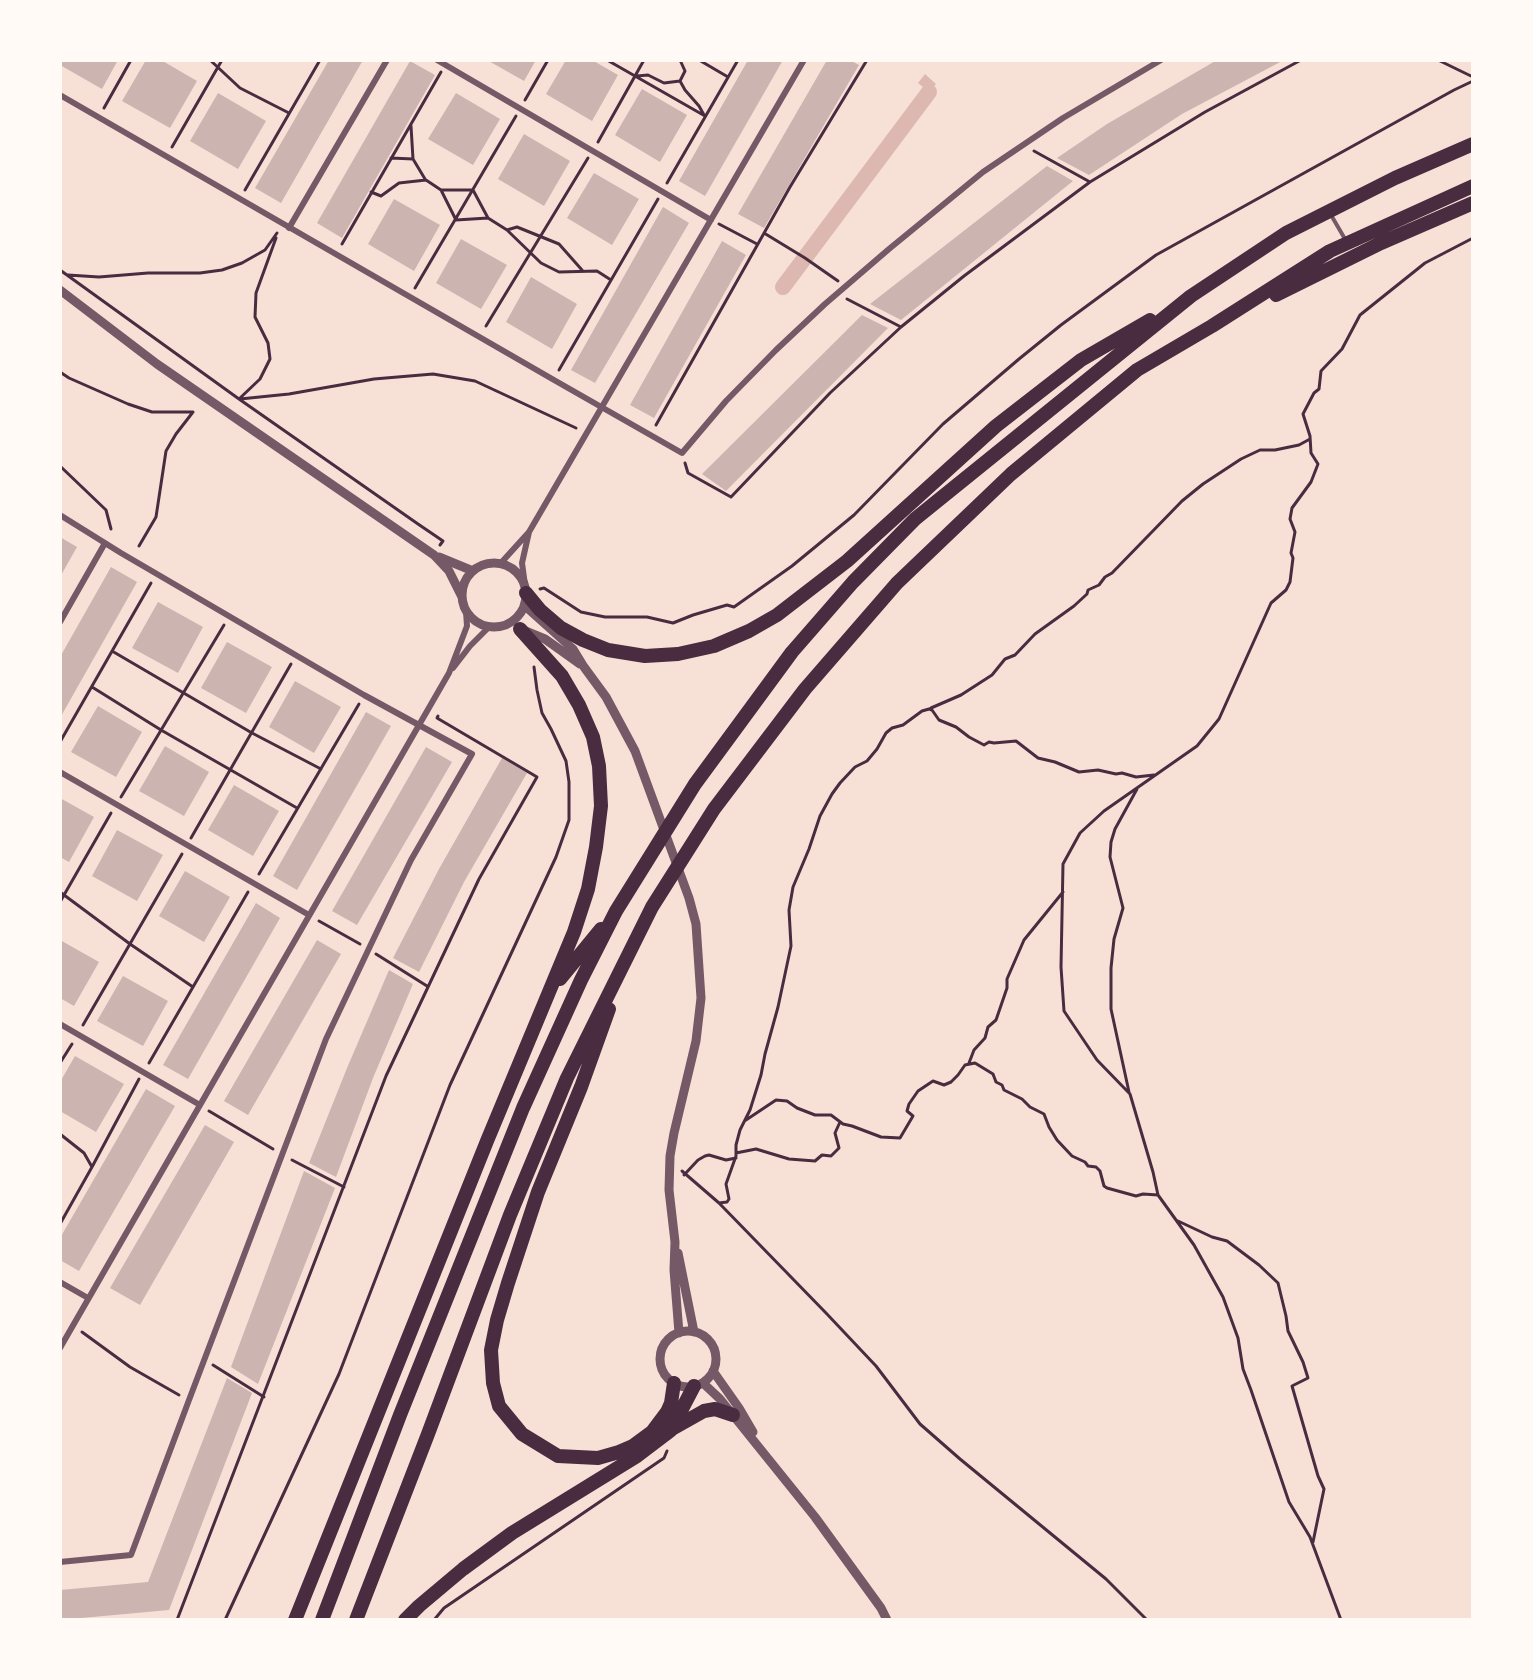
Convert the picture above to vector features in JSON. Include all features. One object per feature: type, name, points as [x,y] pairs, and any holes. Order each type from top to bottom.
[{"type":"highway","points":[[525,594],[561,628],[608,650],[645,656],[678,654],[714,646],[749,631],[777,615],[847,561],[996,426],[1081,360],[1191,296],[1286,233],[1395,178],[1473,144]]},
{"type":"highway","points":[[356,1620],[510,1215],[567,1078],[652,906],[714,809],[806,689],[897,583],[1011,474],[1137,370],[1212,326],[1330,251],[1473,186]]},
{"type":"highway","points":[[1212,326],[1380,243],[1473,203]]},
{"type":"highway","points":[[322,1620],[400,1415],[523,1108],[581,980],[616,911],[695,784],[792,652],[853,582],[915,519],[1191,296]]},
{"type":"highway","points":[[295,1620],[487,1141],[574,932],[588,889],[601,806],[599,766],[593,737],[579,705],[562,676],[515,626]]},
{"type":"highway","points":[[550,991],[616,911]]},
{"type":"highway","points":[[633,945],[581,1087],[538,1192],[508,1283],[491,1350],[493,1383],[500,1406],[522,1434],[558,1456],[598,1458],[633,1446],[652,1432],[667,1412],[674,1383]]},
{"type":"highway","points":[[667,1433],[699,1385]]},
{"type":"highway","points":[[405,1620],[463,1569],[512,1533],[637,1456],[667,1433],[704,1411],[715,1410],[733,1415]]},
{"type":"street","points":[[289,228],[387,60]]},
{"type":"street","points":[[437,60],[711,220]]},
{"type":"street","points":[[500,564],[529,532],[804,60]]},
{"type":"street","points":[[60,95],[682,453],[726,401],[776,350],[846,287],[983,172],[1063,118],[1161,60]]},
{"type":"street","points":[[60,290],[157,364],[434,555],[473,571]]},
{"type":"street","points":[[60,515],[403,717],[420,724],[472,754],[411,860],[326,1039],[131,1555],[60,1562]]},
{"type":"street","points":[[515,626],[525,594],[522,563],[529,532]]},
{"type":"street","points":[[60,622],[105,543]]},
{"type":"street","points":[[60,1348],[449,673],[467,626],[466,611],[462,597],[449,572],[434,555]]},
{"type":"street","points":[[462,597],[465,583],[473,571],[486,565],[500,564],[510,568],[519,575],[525,594],[573,649],[606,697],[635,751],[685,887],[696,924],[701,998],[696,1041],[670,1156],[669,1190],[675,1242],[674,1270],[679,1333]]},
{"type":"street","points":[[466,611],[476,622],[489,627],[515,626],[545,639],[584,667]]},
{"type":"street","points":[[449,673],[470,646],[489,627]]},
{"type":"street","points":[[60,772],[309,915]]},
{"type":"street","points":[[60,1024],[200,1105]]},
{"type":"street","points":[[675,1242],[683,1270],[694,1332]]},
{"type":"street","points":[[60,1282],[88,1298]]},
{"type":"street","points":[[694,1332],[706,1338],[713,1348],[716,1359],[713,1371],[699,1385],[685,1387],[674,1383],[663,1371],[660,1359],[664,1346],[668,1340],[679,1333],[694,1332]]},
{"type":"street","points":[[713,1371],[739,1408],[766,1455]]},
{"type":"street","points":[[699,1385],[720,1399],[766,1455],[815,1517],[881,1608],[887,1620]]},
{"type":"lane","points":[[1329,211],[1347,243]]},
{"type":"path","points":[[98,117],[131,60]]},
{"type":"path","points":[[210,60],[240,88],[290,113]]},
{"type":"path","points":[[167,157],[222,60]]},
{"type":"path","points":[[240,199],[320,60]]},
{"type":"path","points":[[415,288],[549,60]]},
{"type":"path","points":[[607,60],[705,116]]},
{"type":"path","points":[[486,327],[593,151],[644,60]]},
{"type":"path","points":[[680,60],[685,71],[680,81]]},
{"type":"path","points":[[699,60],[728,77]]},
{"type":"path","points":[[554,381],[738,60]]},
{"type":"path","points":[[651,435],[757,244],[867,60]]},
{"type":"path","points":[[682,453],[688,473],[731,497],[830,393],[901,327],[964,276],[1090,182],[1205,112],[1301,60]]},
{"type":"path","points":[[1438,60],[1473,79]]},
{"type":"path","points":[[342,244],[445,65]]},
{"type":"path","points":[[635,76],[648,75],[664,83],[680,81]]},
{"type":"path","points":[[525,594],[544,588],[581,612],[605,616],[647,617],[672,623],[727,605],[734,607],[792,566],[854,515],[943,424],[1019,359],[1156,255],[1473,79]]},
{"type":"path","points":[[680,81],[705,116]]},
{"type":"path","points":[[410,124],[413,159],[426,180],[441,190],[456,220]]},
{"type":"path","points":[[1023,145],[1090,182]]},
{"type":"path","points":[[391,159],[413,159]]},
{"type":"path","points":[[371,192],[381,196],[399,183],[426,180]]},
{"type":"path","points":[[441,190],[473,190]]},
{"type":"path","points":[[473,190],[488,218],[507,230],[541,263],[559,272],[597,271],[611,280]]},
{"type":"path","points":[[456,220],[488,218]]},
{"type":"path","points":[[711,220],[757,244]]},
{"type":"path","points":[[507,230],[518,227],[560,244],[583,272]]},
{"type":"path","points":[[66,275],[99,277],[222,270],[242,263],[265,250],[277,233],[256,293],[255,317],[268,343],[270,359],[260,379],[238,399]]},
{"type":"path","points":[[764,233],[846,287]]},
{"type":"path","points":[[1130,1094],[1097,1060],[1064,1011],[1061,968],[1064,864],[1080,832],[1104,811],[1197,746],[1219,719],[1271,603],[1286,590],[1290,582],[1293,558],[1291,553],[1295,532],[1290,519],[1292,508],[1311,482],[1318,464],[1311,453],[1310,439],[1303,414],[1314,393],[1319,389],[1321,371],[1342,350],[1360,315],[1425,262],[1473,238]]},
{"type":"path","points":[[60,270],[238,399],[443,541],[440,545]]},
{"type":"path","points":[[838,294],[901,327]]},
{"type":"path","points":[[60,372],[128,404],[152,412],[194,412],[166,451],[156,517],[139,546]]},
{"type":"path","points":[[238,399],[289,394],[374,378],[433,374],[475,381],[576,428]]},
{"type":"path","points":[[719,1203],[727,1202],[729,1199],[726,1184],[736,1158],[736,1145],[761,1075],[789,960],[791,937],[789,910],[793,887],[820,816],[840,783],[855,767],[867,761],[892,728],[903,724],[922,711],[961,695],[992,675],[1005,658],[1015,655],[1035,634],[1074,606],[1088,590],[1099,585],[1182,501],[1203,484],[1241,459],[1260,450],[1275,450],[1299,445],[1310,439]]},
{"type":"path","points":[[60,466],[106,510],[111,529]]},
{"type":"path","points":[[60,742],[156,573]]},
{"type":"path","points":[[60,902],[116,804],[230,616]]},
{"type":"path","points":[[112,651],[252,733],[321,769]]},
{"type":"path","points":[[60,1063],[297,655]]},
{"type":"path","points":[[225,1620],[339,1374],[450,1085],[556,857],[569,820],[569,782],[566,761],[542,713],[534,659]]},
{"type":"path","points":[[92,687],[161,730],[297,808]]},
{"type":"path","points":[[60,1224],[143,1072],[364,694]]},
{"type":"path","points":[[929,709],[939,720],[956,727],[984,745],[989,742],[1016,741],[1038,758],[1066,766],[1074,771],[1098,770],[1136,777],[1156,774]]},
{"type":"path","points":[[177,1620],[386,1076],[479,879],[537,777],[437,718],[440,710]]},
{"type":"path","points":[[1139,786],[1115,829],[1110,857],[1123,908],[1114,939],[1111,1009],[1130,1094],[1158,1195],[1194,1245],[1223,1298],[1238,1338],[1243,1369],[1289,1502],[1311,1537],[1341,1620]]},
{"type":"path","points":[[60,892],[193,987]]},
{"type":"path","points":[[969,1063],[974,1050],[985,1038],[988,1027],[996,1020],[1007,988],[1007,979],[1024,940],[1063,892]]},
{"type":"path","points":[[744,1121],[776,1100],[787,1101],[815,1115],[831,1116],[840,1122],[881,1137],[900,1138],[913,1116],[907,1111],[918,1090],[933,1081],[944,1085],[951,1082],[965,1065],[975,1062],[993,1074],[996,1082],[1002,1085],[1004,1090],[1044,1114],[1057,1140],[1072,1156],[1085,1162],[1088,1166],[1096,1167],[1100,1171],[1104,1186],[1136,1196],[1158,1195]]},
{"type":"path","points":[[200,1105],[283,1155],[344,1187]]},
{"type":"path","points":[[736,1153],[756,1149],[789,1159],[815,1161],[822,1155],[831,1156],[838,1148],[836,1133],[840,1122]]},
{"type":"path","points":[[60,1134],[84,1153],[92,1167]]},
{"type":"path","points":[[670,1156],[684,1174],[719,1203],[876,1366],[920,1424],[1106,1579],[1147,1620]]},
{"type":"path","points":[[684,1174],[705,1156],[726,1160],[736,1158]]},
{"type":"path","points":[[1177,1221],[1212,1237],[1227,1240],[1278,1283],[1288,1331],[1308,1378],[1292,1386],[1324,1490],[1312,1543]]},
{"type":"path","points":[[73,1326],[130,1367],[189,1400]]},
{"type":"path","points":[[204,1359],[264,1397]]},
{"type":"path","points":[[434,1620],[444,1608],[664,1458],[667,1450],[667,1433]]},
{"type":"shaded area","points":[[925,74],[936,84],[929,92],[918,83]]},
{"type":"building","points":[[60,60],[118,60],[102,89],[60,65]]},
{"type":"building","points":[[146,60],[161,60],[197,81],[170,128],[122,101]]},
{"type":"building","points":[[329,60],[363,60],[281,203],[255,188]]},
{"type":"building","points":[[487,60],[536,60],[524,81]]},
{"type":"building","points":[[566,60],[592,60],[618,75],[592,121],[546,94]]},
{"type":"building","points":[[748,60],[783,60],[705,196],[679,181]]},
{"type":"building","points":[[827,60],[850,60],[859,65],[764,228],[738,214]]},
{"type":"building","points":[[1217,60],[1284,60],[1182,114],[1089,175],[1057,158],[1107,124]]},
{"type":"building","points":[[410,61],[435,75],[342,238],[317,223]]},
{"type":"building","points":[[642,89],[687,115],[660,162],[615,135]]},
{"type":"building","points":[[218,93],[266,121],[238,169],[190,141]]},
{"type":"building","points":[[456,93],[500,119],[473,165],[428,139]]},
{"type":"building","points":[[524,134],[570,161],[544,206],[498,179]]},
{"type":"building","points":[[1047,166],[1073,181],[901,320],[870,304]]},
{"type":"building","points":[[594,173],[639,199],[612,245],[567,218]]},
{"type":"building","points":[[394,199],[440,225],[414,271],[368,244]]},
{"type":"building","points":[[663,207],[689,223],[595,383],[571,370]]},
{"type":"building","points":[[461,239],[507,265],[481,309],[436,283]]},
{"type":"building","points":[[722,241],[746,255],[654,418],[630,405]]},
{"type":"building","points":[[531,277],[577,304],[552,349],[506,322]]},
{"type":"building","points":[[862,315],[888,328],[726,491],[702,474]]},
{"type":"building","points":[[60,537],[77,547],[60,577]]},
{"type":"building","points":[[111,567],[137,582],[60,718],[60,657]]},
{"type":"building","points":[[158,602],[203,627],[178,673],[132,648]]},
{"type":"building","points":[[227,642],[272,667],[246,713],[201,688]]},
{"type":"building","points":[[295,681],[341,707],[314,753],[269,727]]},
{"type":"building","points":[[98,706],[142,732],[116,777],[71,752]]},
{"type":"building","points":[[366,712],[391,726],[297,890],[273,876]]},
{"type":"building","points":[[165,746],[209,772],[184,816],[139,791]]},
{"type":"building","points":[[426,747],[452,762],[357,925],[332,911]]},
{"type":"building","points":[[502,758],[527,773],[464,882],[419,972],[393,958],[439,869]]},
{"type":"building","points":[[234,785],[279,811],[253,856],[208,830]]},
{"type":"building","points":[[60,798],[94,817],[69,862],[60,857]]},
{"type":"building","points":[[117,830],[163,855],[137,901],[92,876]]},
{"type":"building","points":[[185,871],[230,897],[204,942],[159,916]]},
{"type":"building","points":[[256,903],[280,918],[188,1079],[163,1065]]},
{"type":"building","points":[[60,940],[99,962],[74,1006],[60,998]]},
{"type":"building","points":[[317,940],[341,954],[248,1115],[224,1101]]},
{"type":"building","points":[[389,970],[413,984],[373,1078],[336,1177],[309,1163]]},
{"type":"building","points":[[123,976],[168,1001],[143,1046],[97,1021]]},
{"type":"building","points":[[75,1056],[124,1084],[96,1132],[60,1111],[60,1082]]},
{"type":"building","points":[[146,1089],[175,1106],[79,1271],[60,1260],[60,1238]]},
{"type":"building","points":[[205,1125],[234,1142],[140,1305],[110,1288]]},
{"type":"building","points":[[304,1171],[335,1188],[258,1384],[231,1367]]},
{"type":"building","points":[[227,1378],[252,1393],[169,1610],[60,1620],[60,1590],[148,1582]]},
{"type":"waterway","points":[[783,287],[929,92]]}]
